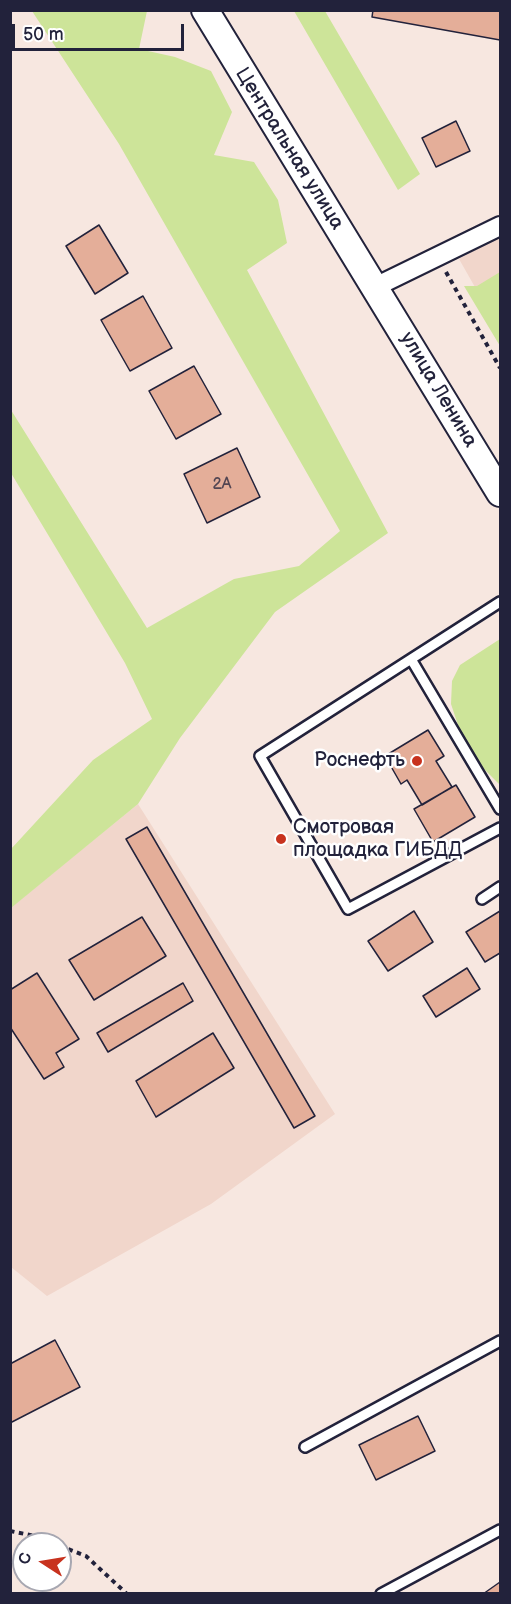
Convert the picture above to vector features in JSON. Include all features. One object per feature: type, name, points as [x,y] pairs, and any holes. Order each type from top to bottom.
[{"type":"main road","name":"Центральная улица","points":[[205,10],[375,287]]},
{"type":"main road","name":"улица Ленина","points":[[375,287],[501,493]]},
{"type":"street","points":[[375,287],[501,226]]},
{"type":"lane","points":[[501,602],[261,756],[348,909],[501,828]]},
{"type":"lane","points":[[411,659],[501,809]]},
{"type":"lane","points":[[482,899],[501,887]]},
{"type":"lane","points":[[305,1447],[501,1341]]},
{"type":"lane","points":[[381,1593],[501,1530]]},
{"type":"path","points":[[437,257],[501,368]]},
{"type":"path","points":[[72,1550],[86,1556],[127,1593]]},
{"type":"shaded area","points":[[500,236],[500,331],[459,259]]},
{"type":"shaded area","points":[[138,804],[335,1114],[211,1204],[47,1296],[11,1267],[10,908]]},
{"type":"green space","points":[[32,11],[147,11],[139,49],[175,57],[211,71],[232,112],[214,155],[254,162],[278,200],[287,243],[247,270],[388,533],[275,612],[180,738],[138,804],[11,908],[11,849],[93,760],[152,719],[125,663],[11,473],[11,410],[147,628],[234,579],[299,566],[340,531],[119,144]]},
{"type":"green space","points":[[294,11],[325,11],[420,174],[398,190]]},
{"type":"green space","points":[[500,272],[500,346],[464,286],[477,286]]},
{"type":"green space","points":[[500,639],[500,785],[484,769],[462,737],[451,704],[452,681],[460,665]]},
{"type":"building","points":[[373,10],[500,10],[500,40],[372,17]]},
{"type":"building","points":[[456,121],[470,151],[436,167],[422,138]]},
{"type":"building","points":[[99,225],[128,273],[95,294],[66,246]]},
{"type":"building","points":[[143,296],[172,348],[130,371],[101,320]]},
{"type":"building","points":[[194,366],[221,414],[176,439],[149,391]]},
{"type":"building","points":[[237,448],[260,497],[207,523],[184,474]]},
{"type":"building","points":[[428,730],[444,756],[436,761],[452,787],[422,805],[407,780],[401,784],[385,756]]},
{"type":"building","points":[[456,785],[475,817],[433,842],[414,809]]},
{"type":"building","points":[[147,827],[315,1116],[294,1128],[126,839]]},
{"type":"building","points":[[414,911],[433,942],[388,971],[368,941]]},
{"type":"building","points":[[500,911],[500,953],[485,962],[466,932]]},
{"type":"building","points":[[142,917],[166,956],[94,1000],[69,960]]},
{"type":"building","points":[[467,968],[480,989],[436,1017],[423,996]]},
{"type":"building","points":[[37,973],[79,1039],[56,1053],[64,1067],[44,1079],[10,1027],[10,990]]},
{"type":"building","points":[[183,983],[193,1001],[108,1052],[97,1033]]},
{"type":"building","points":[[213,1033],[234,1068],[156,1117],[136,1081]]},
{"type":"building","points":[[55,1340],[80,1387],[10,1423],[10,1364]]},
{"type":"building","points":[[418,1416],[435,1451],[376,1480],[359,1445]]},
{"type":"building","points":[[500,1582],[500,1594],[483,1594]]},
{"type":"place","name":"Роснефть","points":[[417,761]]},
{"type":"place","name":"Смотровая площадка ГИБДД","points":[[281,839]]}]
